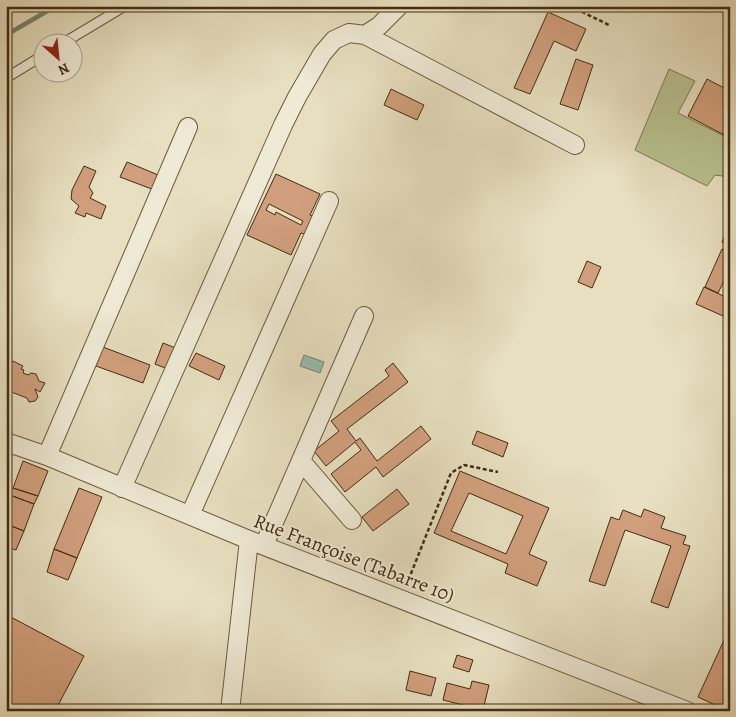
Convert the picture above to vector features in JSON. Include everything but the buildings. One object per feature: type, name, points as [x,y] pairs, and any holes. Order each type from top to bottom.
[{"type":"street","points":[[364,35],[379,26],[399,6]]},
{"type":"street","points":[[122,488],[283,125],[322,54],[334,40],[348,33],[364,35],[575,145]]},
{"type":"street","points":[[46,456],[188,128]]},
{"type":"street","points":[[190,516],[329,202]]},
{"type":"street","points":[[230,711],[261,540],[301,461],[364,316]]},
{"type":"street","name":"Rue Françoise (Tabarre 10)","points":[[6,442],[46,456],[190,516],[261,540],[400,599],[687,711]]},
{"type":"street","points":[[301,461],[352,520]]},
{"type":"lane","points":[[82,32],[126,6]]},
{"type":"lane","points":[[6,78],[32,62]]},
{"type":"path","points":[[570,6],[609,25]]},
{"type":"path","points":[[400,599],[451,473],[464,465],[498,472]]},
{"type":"green space","points":[[669,69],[695,81],[678,113],[730,139],[730,177],[715,175],[707,186],[635,150]]},
{"type":"water","points":[[304,355],[324,362],[320,373],[300,366]]},
{"type":"waterway","points":[[6,35],[56,6]]}]
